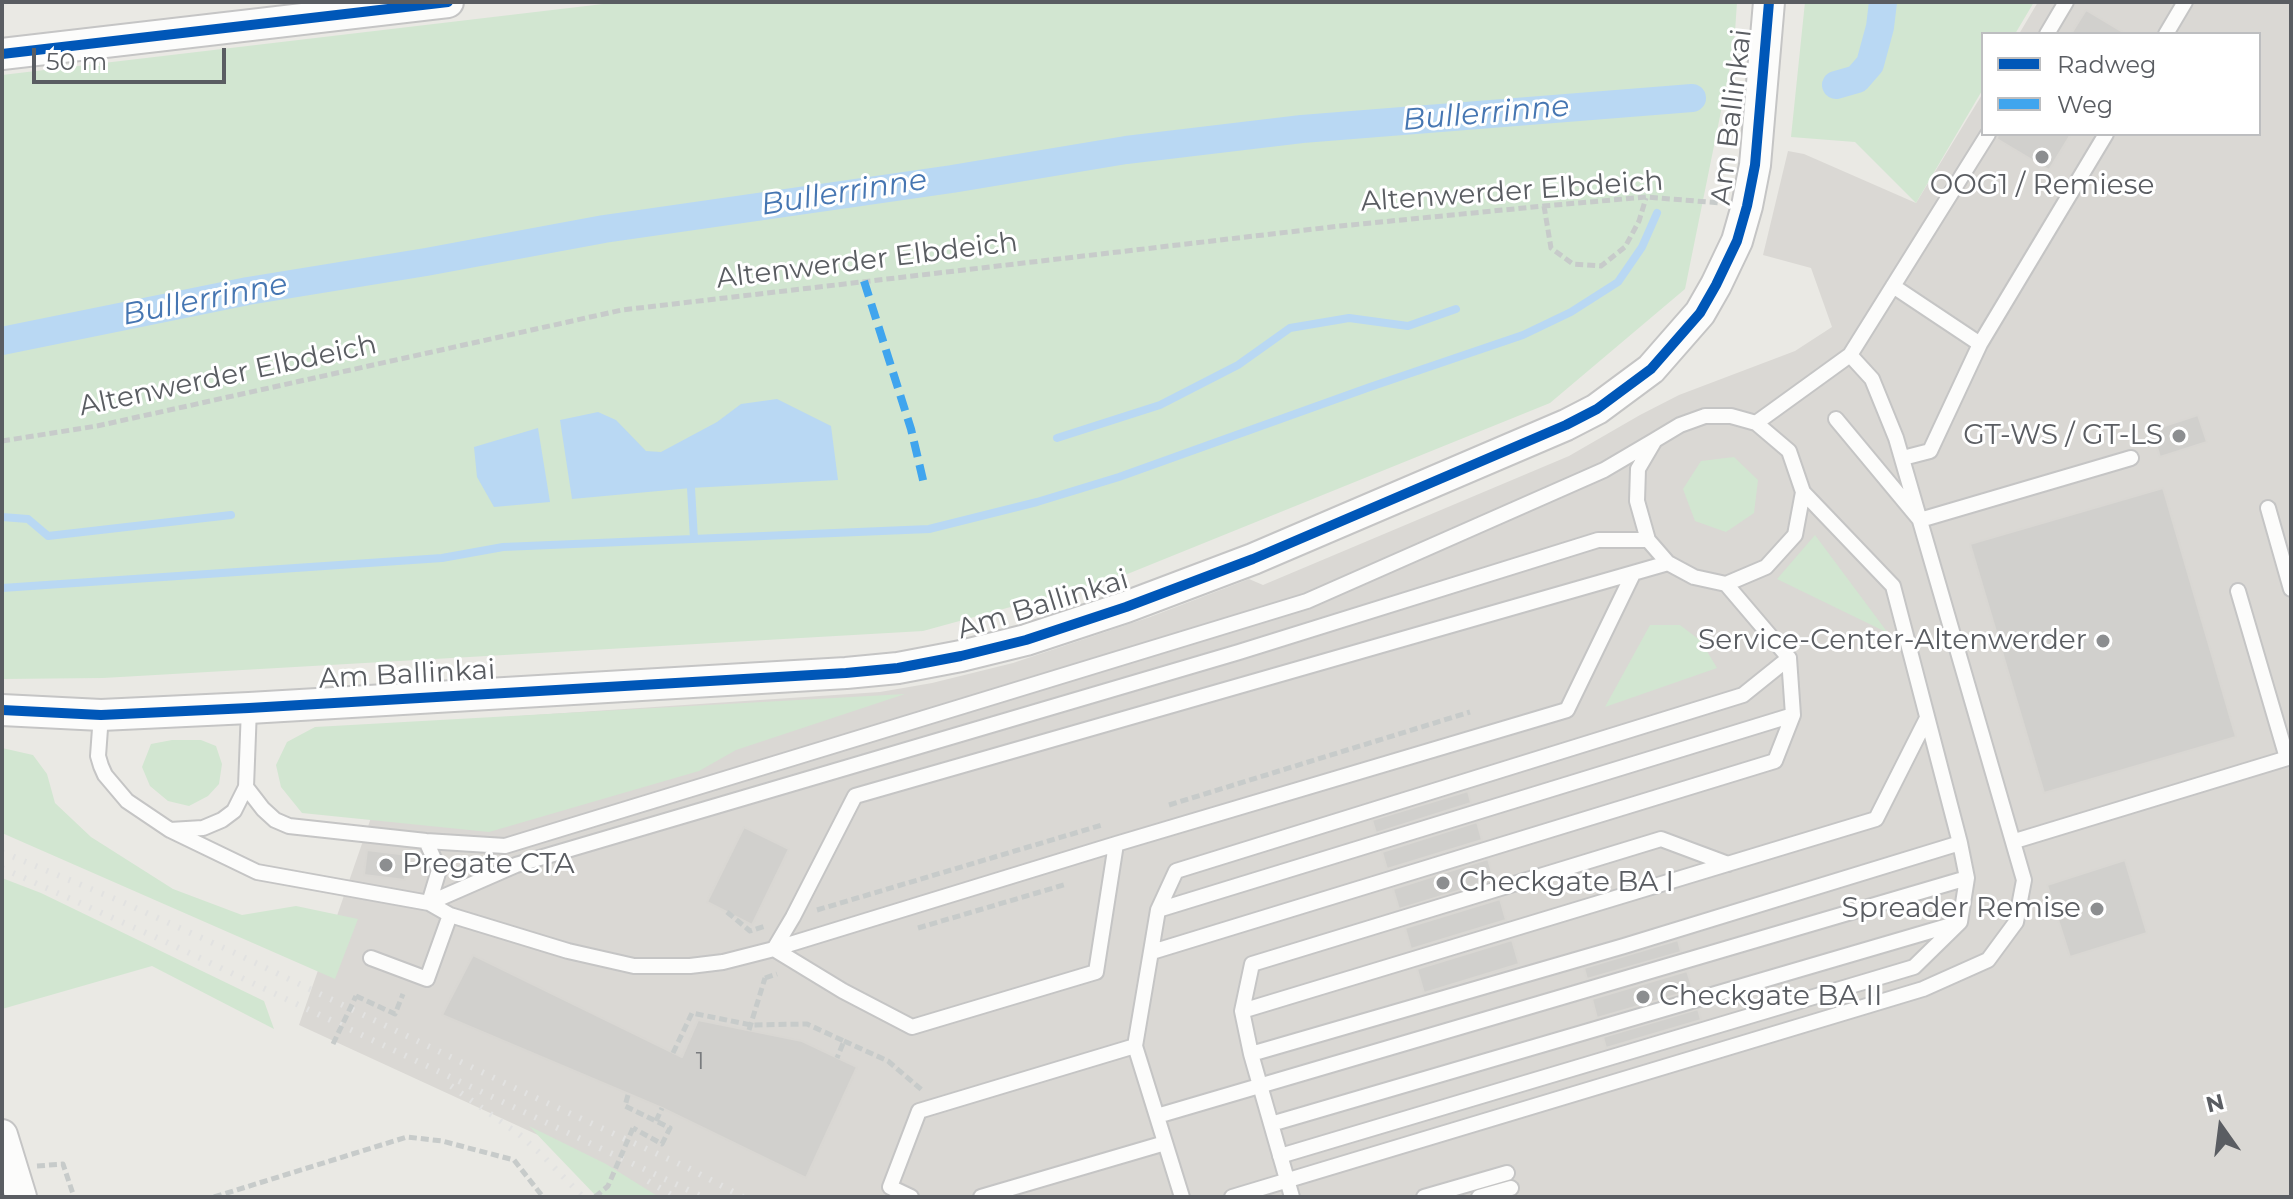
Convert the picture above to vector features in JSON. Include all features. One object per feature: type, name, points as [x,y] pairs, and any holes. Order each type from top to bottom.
[{"type":"street","points":[[2,54],[448,2]]},
{"type":"street","name":"Am Ballinkai","points":[[2,710],[101,715],[898,668],[1026,640],[1183,586],[1315,534],[1502,454],[1597,409],[1651,369],[1700,313],[1730,257],[1747,206],[1760,114],[1769,2]]},
{"type":"street","points":[[2,1135],[17,1183]]},
{"type":"lane","points":[[2048,32],[2066,2]]},
{"type":"lane","points":[[2167,32],[2185,2]]},
{"type":"lane","points":[[1756,423],[1850,355],[1987,136]]},
{"type":"lane","points":[[1903,458],[1930,451],[1980,344],[2105,136]]},
{"type":"lane","points":[[1893,286],[1980,344]]},
{"type":"lane","points":[[1232,1197],[1923,989],[1988,960],[2016,922],[2024,880],[2015,841],[1903,458],[1872,379],[1850,355]]},
{"type":"lane","points":[[246,787],[269,815],[289,826],[505,846],[1307,601],[1604,470],[1680,425],[1705,416],[1731,416],[1756,423],[1789,451],[1803,492],[1893,586],[1967,878],[1960,922],[1914,967],[1280,1156]]},
{"type":"lane","points":[[1836,419],[1920,520]]},
{"type":"lane","points":[[1655,440],[1638,469],[1637,501],[1648,540],[1668,563],[1694,577],[1726,584],[1766,567],[1795,535],[1803,492]]},
{"type":"lane","points":[[1920,520],[2131,458]]},
{"type":"lane","points":[[2268,508],[2291,589]]},
{"type":"lane","points":[[429,903],[516,865],[1239,652],[1598,540],[1648,540]]},
{"type":"lane","points":[[774,949],[855,796],[1668,563]]},
{"type":"lane","points":[[101,715],[98,756],[105,775],[127,801],[170,830],[257,872],[429,903],[450,915],[568,951],[634,966],[690,966],[757,954],[1567,710],[1633,574]]},
{"type":"lane","points":[[1152,952],[1775,761],[1793,715],[1789,658],[1726,584]]},
{"type":"lane","points":[[2015,841],[2289,758],[2238,591]]},
{"type":"lane","points":[[1182,1197],[1135,1046],[1158,910],[1176,871],[1743,695],[1789,658]]},
{"type":"lane","points":[[170,830],[203,828],[234,811],[246,787],[249,708]]},
{"type":"lane","points":[[1158,910],[1793,715]]},
{"type":"lane","points":[[1242,1011],[1876,819],[1927,718]]},
{"type":"lane","points":[[1292,1197],[1251,1054],[1242,1011],[1252,964],[1661,839],[1728,864]]},
{"type":"lane","points":[[426,841],[439,870],[429,903]]},
{"type":"lane","points":[[1251,1054],[1624,946],[1960,843]]},
{"type":"lane","points":[[774,949],[843,991],[912,1027],[1096,972],[1116,844]]},
{"type":"lane","points":[[1157,1116],[1967,878]]},
{"type":"lane","points":[[371,958],[427,979],[450,915]]},
{"type":"lane","points":[[1271,1124],[1960,922]]},
{"type":"lane","points":[[911,1197],[890,1187],[919,1111],[1135,1046]]},
{"type":"lane","points":[[981,1197],[1165,1143]]},
{"type":"lane","points":[[1424,1197],[1509,1180],[1479,1197]]},
{"type":"path","points":[[1544,206],[1551,248],[1573,264],[1601,266],[1625,247],[1639,221],[1646,197]]},
{"type":"path","points":[[1157,808],[1470,712]]},
{"type":"path","points":[[750,931],[1112,822]]},
{"type":"path","points":[[917,929],[1067,884]]},
{"type":"path","points":[[727,912],[750,931],[765,978],[750,1027]]},
{"type":"path","points":[[765,978],[804,968]]},
{"type":"path","points":[[333,1044],[356,996],[395,1014],[403,994]]},
{"type":"path","points":[[673,1053],[692,1013],[750,1027],[807,1024],[888,1061],[923,1091],[919,1111]]},
{"type":"path","points":[[837,1058],[844,1041]]},
{"type":"path","points":[[595,1197],[608,1186],[633,1128],[662,1144],[670,1128],[625,1106],[628,1095]]},
{"type":"path","points":[[656,1121],[662,1108]]},
{"type":"path","points":[[214,1197],[407,1137],[442,1141],[514,1160],[543,1197]]},
{"type":"path","points":[[17,1183],[63,1164],[74,1197]]},
{"type":"shaded area","points":[[2038,2],[2291,2],[2291,1197],[605,1197],[564,1147],[299,1025],[372,815],[384,725],[880,692],[1013,663],[1150,617],[1249,579],[1263,585],[1569,456],[1679,395],[1795,351],[1832,327],[1811,268],[1763,255],[1788,151],[1804,154],[1916,203],[1981,96],[1981,136],[2261,136],[2261,32],[2020,32]]},
{"type":"green space","points":[[620,2],[1737,2],[1734,47],[1685,289],[1550,403],[1120,577],[923,631],[103,678],[2,679],[2,75]]},
{"type":"green space","points":[[1805,2],[2034,2],[2016,32],[1981,32],[1981,92],[1916,203],[1855,142],[1791,137]]},
{"type":"green space","points":[[1734,457],[1758,480],[1754,513],[1726,532],[1695,521],[1683,489],[1701,461]]},
{"type":"green space","points":[[1815,535],[1888,633],[1777,579]]},
{"type":"green space","points":[[1650,625],[1680,625],[1701,641],[1717,668],[1605,707]]},
{"type":"green space","points":[[905,694],[736,750],[699,771],[489,832],[302,813],[281,787],[276,765],[287,742],[315,727]]},
{"type":"green space","points":[[201,740],[216,746],[222,764],[219,784],[208,796],[189,806],[168,801],[150,786],[142,767],[151,744]]},
{"type":"green space","points":[[2,748],[33,755],[47,774],[55,803],[91,837],[173,889],[242,915],[296,906],[358,919],[335,979],[2,833]]},
{"type":"green space","points":[[2,878],[41,893],[264,1001],[274,1029],[152,966],[2,1009]]},
{"type":"green space","points":[[529,1126],[606,1164],[659,1197],[597,1197]]},
{"type":"water","points":[[777,399],[831,426],[838,480],[691,488],[572,499],[560,420],[598,412],[616,420],[646,451],[661,452],[717,422],[741,404]]},
{"type":"water","points":[[538,428],[550,502],[494,507],[477,477],[474,447]]},
{"type":"building","points":[[2086,10],[2123,32],[2072,32]]},
{"type":"building","name":"OOG1 / Remiese","points":[[1998,136],[2070,136],[2049,170],[1997,139]]},
{"type":"building","name":"GT-WS / GT-LS","points":[[2198,415],[2207,442],[2160,457],[2152,430]]},
{"type":"building","name":"Service-Center-Altenwerder","points":[[2163,488],[2236,737],[2044,793],[1970,544]]},
{"type":"building","points":[[1468,791],[1471,803],[1376,833],[1372,820]]},
{"type":"building","points":[[1477,822],[1482,840],[1387,869],[1382,852]]},
{"type":"building","points":[[744,827],[789,849],[752,925],[707,902]]},
{"type":"building","name":"Pregate CTA","points":[[367,850],[408,855],[405,880],[364,875]]},
{"type":"building","points":[[1488,859],[1494,880],[1399,909],[1393,889]]},
{"type":"building","name":"Spreader Remise","points":[[2125,860],[2147,933],[2070,957],[2047,885]]},
{"type":"building","points":[[1500,899],[1506,920],[1411,949],[1405,928]]},
{"type":"building","points":[[1512,940],[1519,964],[1424,993],[1417,969]]},
{"type":"building","points":[[1678,940],[1681,952],[1587,979],[1584,968]]},
{"type":"building","points":[[473,955],[682,1057],[698,1020],[802,1041],[857,1067],[806,1178],[662,1108],[442,1015]]},
{"type":"building","points":[[1687,971],[1693,990],[1597,1018],[1592,999]]},
{"type":"building","points":[[1698,1009],[1701,1020],[1606,1048],[1603,1037]]},
{"type":"waterway","name":"Bullerrinne","points":[[1836,85],[1857,79],[1870,64],[1883,2]]},
{"type":"waterway","name":"Bullerrinne","points":[[2,341],[248,291],[604,229],[952,179],[1126,150],[1302,129],[1692,98]]},
{"type":"waterway","points":[[2,588],[442,558],[503,547],[929,529],[1037,502],[1119,477],[1523,335],[1571,312],[1618,282],[1642,247],[1657,213]]},
{"type":"waterway","points":[[1057,438],[1160,405],[1238,365],[1290,328],[1349,318],[1408,326],[1456,309]]},
{"type":"waterway","points":[[691,488],[694,539]]},
{"type":"waterway","points":[[2,517],[28,519],[48,536],[231,515]]},
{"type":"railway","points":[[2,852],[235,953],[743,1197]]},
{"type":"railway","points":[[2,868],[164,941],[703,1197]]},
{"type":"railway","points":[[451,1086],[520,1135],[583,1197]]},
{"type":"railway","points":[[648,1181],[675,1197]]},
{"type":"marked path","points":[[864,281],[911,429],[924,484]]},
{"type":"cycle path","points":[[2,54],[448,2]]},
{"type":"cycle path","points":[[2,710],[101,715],[898,668],[1026,640],[1126,607],[1253,559],[1566,425],[1597,409],[1651,369],[1700,313],[1737,241],[1755,165],[1769,2]]},
{"type":"place","name":"OOG1 / Remiese","points":[[2042,157]]},
{"type":"place","name":"GT-WS / GT-LS","points":[[2179,436]]},
{"type":"place","name":"Service-Center-Altenwerder","points":[[2103,641]]},
{"type":"place","name":"Pregate CTA","points":[[386,865]]},
{"type":"place","name":"Checkgate BA I","points":[[1443,883]]},
{"type":"place","name":"Spreader Remise","points":[[2097,909]]},
{"type":"place","name":"Checkgate BA II","points":[[1643,997]]}]
